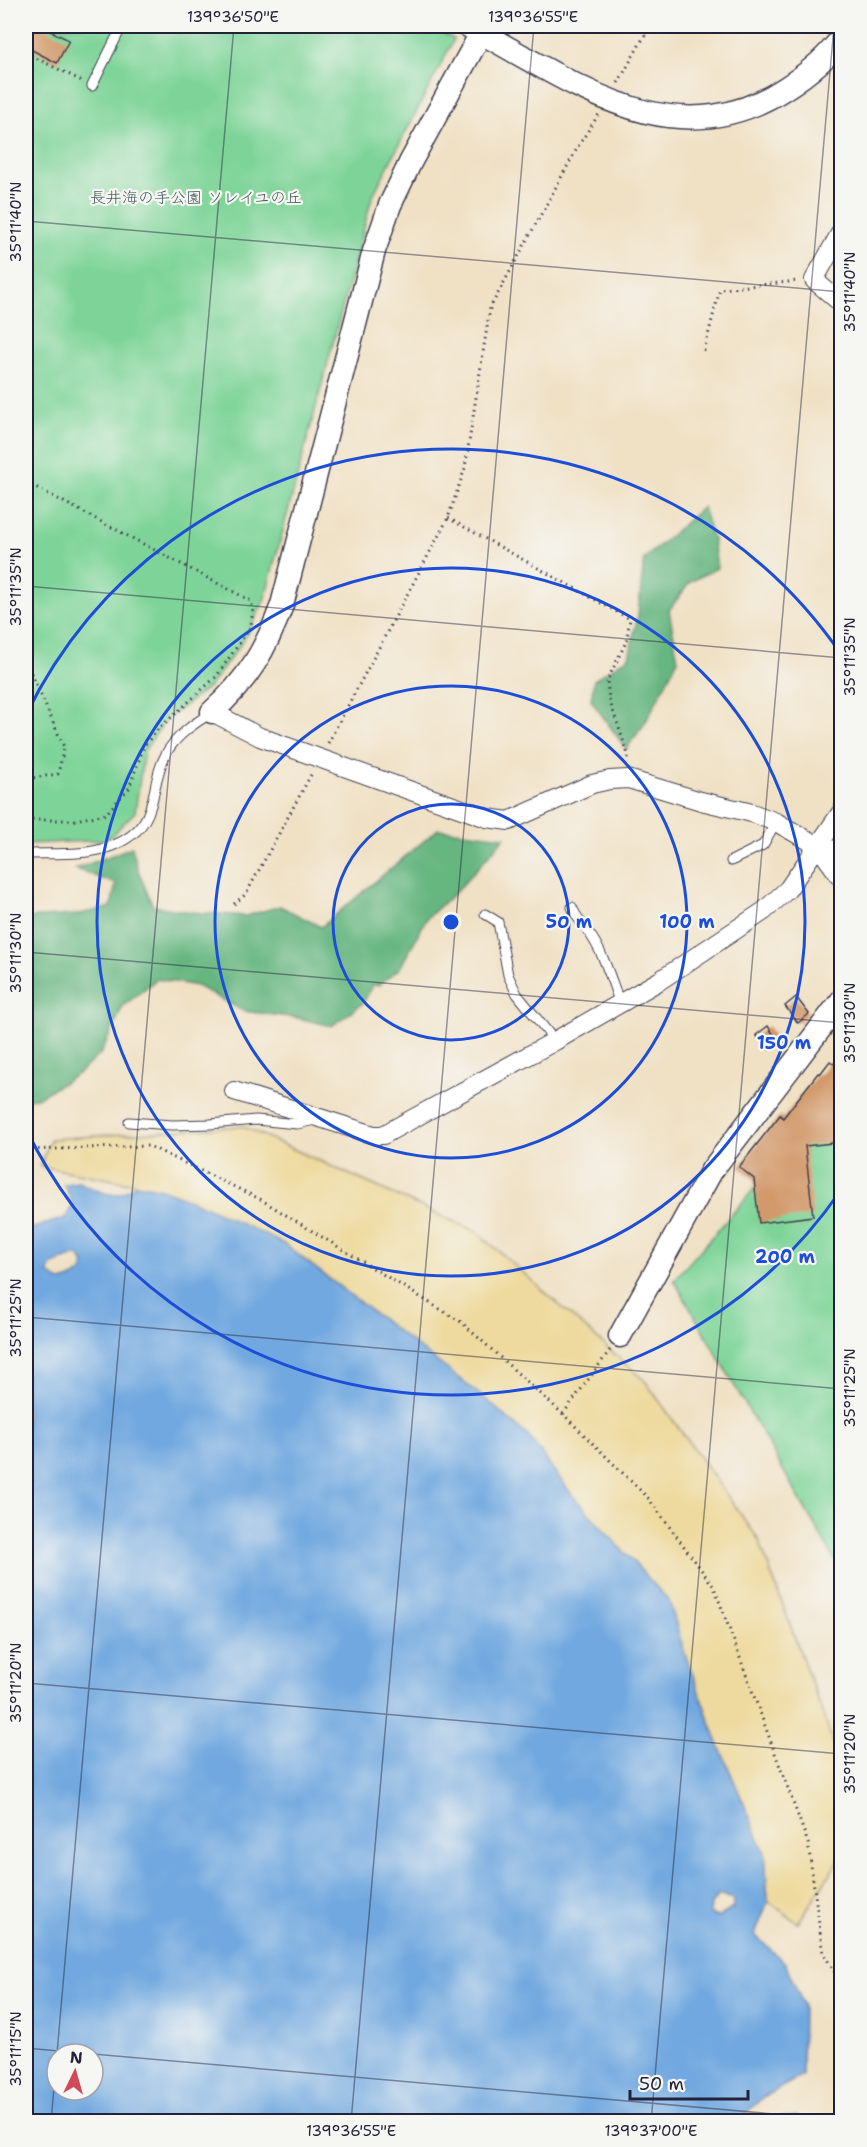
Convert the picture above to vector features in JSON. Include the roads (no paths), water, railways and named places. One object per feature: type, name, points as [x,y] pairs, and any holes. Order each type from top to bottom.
[{"type":"street","points":[[842,37],[833,49],[804,76],[766,101],[723,115],[683,118],[642,112],[478,28],[390,205],[374,251],[282,604],[269,639],[233,694],[212,712],[260,737],[487,818],[509,821],[592,784],[628,779],[701,801],[752,813],[776,822],[818,846],[842,852]]},
{"type":"street","points":[[842,230],[814,280],[842,303]]},
{"type":"street","points":[[234,1091],[374,1136],[383,1135],[620,1004],[659,981],[764,911],[788,889],[842,811]]},
{"type":"street","points":[[818,846],[842,879]]},
{"type":"street","points":[[620,1336],[712,1170],[842,1000]]},
{"type":"lane","points":[[92,86],[122,26]]},
{"type":"lane","points":[[26,854],[88,851],[111,847],[128,838],[142,825],[151,809],[160,772],[170,747],[175,740],[212,712]]},
{"type":"lane","points":[[731,861],[763,845],[776,822]]},
{"type":"lane","points":[[572,907],[578,922],[587,930],[606,966],[620,1004]]},
{"type":"lane","points":[[484,914],[498,922],[508,975],[517,994],[555,1041]]},
{"type":"lane","points":[[129,1122],[200,1124],[256,1120],[297,1124],[321,1118]]},
{"type":"water","points":[[78,1182],[101,1192],[114,1194],[128,1190],[136,1184],[162,1189],[198,1203],[284,1244],[483,1397],[529,1437],[572,1495],[669,1601],[684,1651],[717,1741],[765,1853],[768,1901],[755,1935],[785,1963],[803,2004],[802,2076],[763,2097],[742,2117],[766,2119],[798,2116],[799,2121],[26,2121],[26,1230],[65,1218],[73,1205],[64,1184]],"holes":[[[78,1255],[84,1263],[82,1272],[61,1282],[48,1273],[53,1264]],[[719,1895],[734,1899],[733,1908],[719,1917],[710,1914],[711,1904]]]},
{"type":"park label","name":"長井海の手公園 ソレイユの丘","points":[[196,197]]}]
